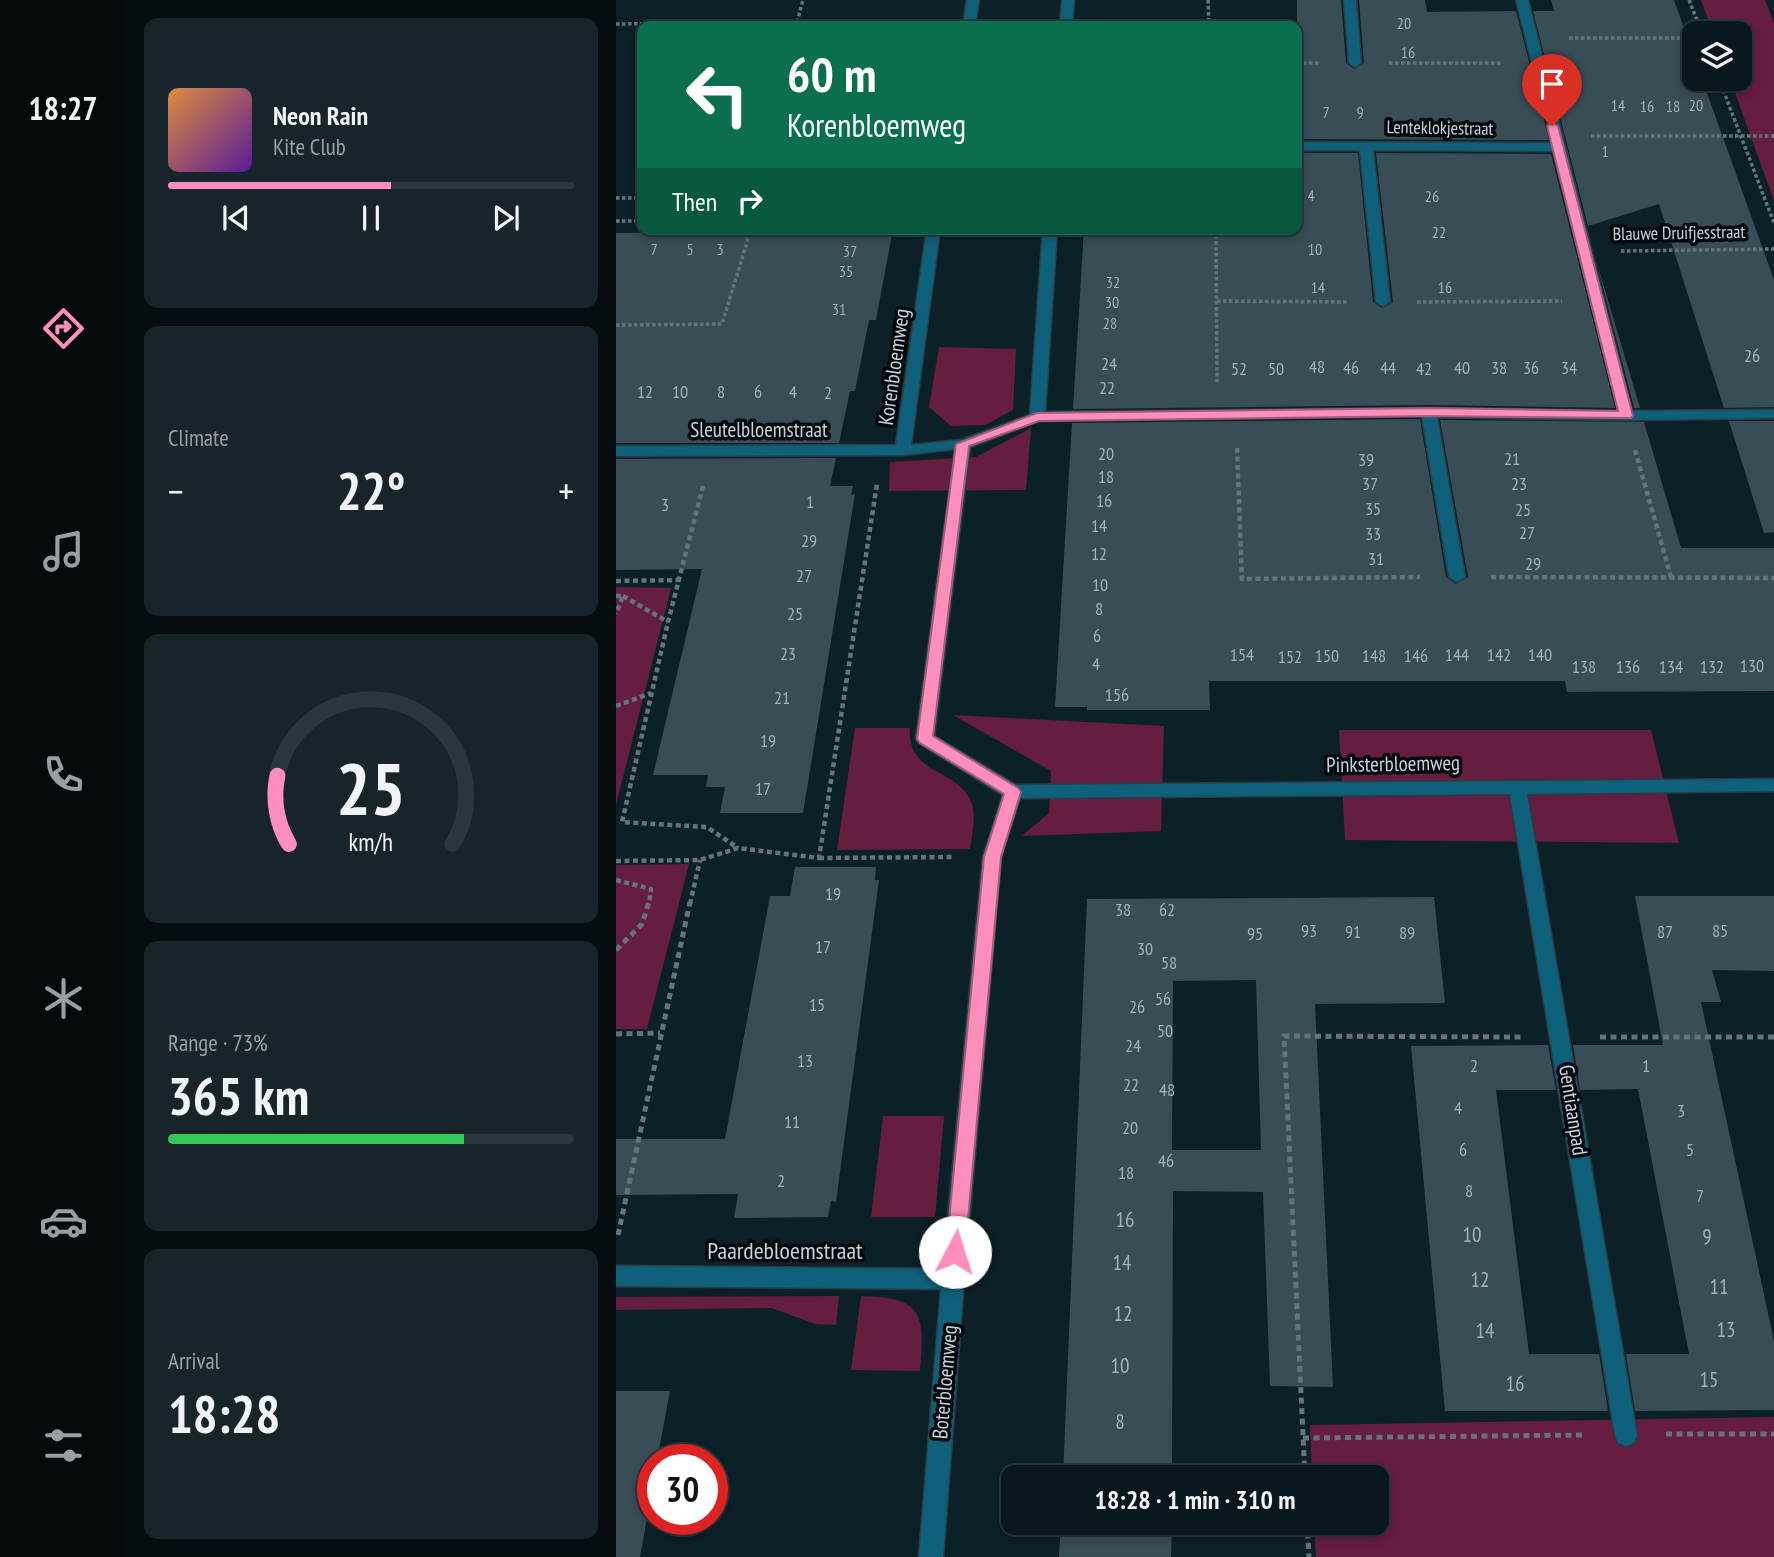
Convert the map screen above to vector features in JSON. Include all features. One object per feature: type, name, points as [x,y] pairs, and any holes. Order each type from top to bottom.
[{"type":"street","points":[[970,21],[973,0]]},
{"type":"street","points":[[1066,21],[1068,0]]},
{"type":"street","points":[[1350,0],[1355,63]]},
{"type":"street","name":"Blauwe Druifjesstraat","points":[[1522,0],[1626,416]]},
{"type":"street","name":"Lenteklokjestraat","points":[[1366,145],[1383,302]]},
{"type":"street","name":"Lenteklokjestraat","points":[[1302,146],[1557,147]]},
{"type":"street","name":"Korenbloemweg","points":[[933,235],[903,450],[963,444],[1037,417],[1429,412],[1626,416],[1774,414]]},
{"type":"street","points":[[1037,417],[1049,235]]},
{"type":"street","points":[[1429,412],[1457,576]]},
{"type":"street","points":[[963,444],[925,739],[1013,792]]},
{"type":"street","name":"Sleutelbloemstraat","points":[[616,451],[903,450]]},
{"type":"street","name":"Pinksterbloemweg","points":[[1013,792],[1774,785]]},
{"type":"street","name":"Gentiaanpad","points":[[1517,786],[1626,1435]]},
{"type":"street","name":"Boterbloemweg","points":[[931,1557],[953,1279],[992,857],[1013,792]]},
{"type":"street","name":"Paardebloemstraat","points":[[616,1276],[953,1279]]},
{"type":"path","points":[[797,21],[803,0]]},
{"type":"path","points":[[1208,0],[1209,21]]},
{"type":"path","points":[[1689,0],[1697,21]]},
{"type":"path","points":[[616,24],[637,24]]},
{"type":"path","points":[[1532,38],[1682,38]]},
{"type":"path","points":[[1302,63],[1538,63]]},
{"type":"path","points":[[1724,91],[1774,223]]},
{"type":"path","points":[[1557,147],[1587,136],[1774,136]]},
{"type":"path","points":[[616,198],[637,198]]},
{"type":"path","points":[[616,221],[637,221]]},
{"type":"path","points":[[616,326],[722,324],[749,235]]},
{"type":"path","points":[[1216,235],[1217,415]]},
{"type":"path","name":"Blauwe Druifjesstraat","points":[[1585,251],[1774,249]]},
{"type":"path","points":[[1626,416],[1671,577]]},
{"type":"path","points":[[819,858],[883,450]]},
{"type":"path","points":[[712,451],[619,822],[707,827],[738,848]]},
{"type":"path","points":[[616,581],[681,580]]},
{"type":"path","points":[[616,596],[623,596],[668,622]]},
{"type":"path","points":[[616,614],[623,596]]},
{"type":"path","points":[[616,706],[651,693]]},
{"type":"path","points":[[616,861],[700,860],[738,848],[819,858],[992,857]]},
{"type":"path","points":[[616,1247],[660,1033],[700,860]]},
{"type":"path","points":[[616,880],[651,889],[650,911],[634,935],[616,950]]},
{"type":"path","points":[[616,1034],[660,1033]]},
{"type":"path","points":[[1304,1465],[1284,1036],[1774,1037]]},
{"type":"path","points":[[1303,1438],[1774,1434]]},
{"type":"path","points":[[1308,1535],[1309,1557]]},
{"type":"shaded area","points":[[1701,0],[1765,0],[1774,23],[1774,201],[1734,91],[1752,91],[1752,21],[1709,21]]},
{"type":"shaded area","points":[[939,347],[1016,349],[1013,410],[985,425],[951,426],[929,407]]},
{"type":"shaded area","points":[[1031,428],[1026,490],[889,491],[890,462],[976,457]]},
{"type":"shaded area","points":[[616,587],[671,588],[616,805]]},
{"type":"shaded area","points":[[953,715],[1164,726],[1161,831],[1022,836],[1049,813],[1051,771]]},
{"type":"shaded area","points":[[855,728],[910,728],[911,744],[917,756],[958,784],[972,805],[974,815],[970,849],[837,850]]},
{"type":"shaded area","points":[[1339,730],[1651,730],[1679,843],[1345,840]]},
{"type":"shaded area","points":[[689,864],[647,1029],[616,1029],[616,865]]},
{"type":"shaded area","points":[[883,1116],[944,1116],[935,1217],[871,1217]]},
{"type":"shaded area","points":[[839,1296],[836,1325],[815,1324],[772,1308],[616,1310],[616,1297]]},
{"type":"shaded area","points":[[861,1296],[897,1300],[916,1312],[922,1335],[920,1371],[851,1370]]},
{"type":"shaded area","points":[[1774,1417],[1774,1557],[1316,1557],[1315,1535],[1389,1535],[1389,1465],[1312,1465],[1310,1425]]},
{"type":"building","points":[[1297,0],[1341,0],[1346,63],[1354,69],[1364,63],[1359,0],[1425,0],[1427,12],[1516,11],[1549,140],[1302,139],[1302,21],[1297,21]]},
{"type":"building","points":[[1551,0],[1674,0],[1682,22],[1682,91],[1706,91],[1774,280],[1774,407],[1724,408],[1659,204],[1588,226],[1533,11],[1554,11]]},
{"type":"building","points":[[1302,153],[1358,153],[1373,302],[1382,308],[1393,302],[1376,153],[1551,154],[1615,408],[1429,405],[1073,409],[1084,235],[1302,235]]},
{"type":"building","points":[[616,233],[892,235],[876,320],[869,320],[855,391],[850,391],[839,443],[616,443]]},
{"type":"building","points":[[1596,260],[1640,408],[1634,408]]},
{"type":"building","points":[[1420,419],[1446,577],[1456,584],[1468,577],[1440,420],[1644,422],[1681,548],[1774,548],[1774,691],[1567,692],[1565,681],[1209,681],[1210,710],[1087,710],[1087,707],[1055,707],[1072,423]]},
{"type":"building","points":[[1729,421],[1774,421],[1774,532],[1764,533]]},
{"type":"building","points":[[836,458],[830,486],[853,486],[851,495],[855,494],[803,813],[720,813],[725,787],[706,787],[708,775],[653,775],[702,569],[616,570],[616,459]]},
{"type":"building","points":[[795,867],[876,867],[875,880],[879,880],[836,1202],[831,1201],[828,1217],[734,1218],[738,1194],[616,1195],[616,1139],[725,1139],[770,896],[790,896]]},
{"type":"building","points":[[1635,896],[1774,896],[1774,971],[1712,970],[1721,1002],[1701,1002],[1774,1341],[1774,1410],[1635,1411],[1626,1354],[1689,1354],[1638,1089],[1580,1090],[1573,1045],[1663,1045]]},
{"type":"building","points":[[1434,897],[1445,1003],[1315,1004],[1333,1387],[1270,1386],[1263,1192],[1173,1191],[1172,1465],[1063,1465],[1087,899]],"holes":[[[1256,980],[1261,1150],[1172,1150],[1173,981]]]},
{"type":"building","points":[[1548,1045],[1556,1090],[1496,1090],[1529,1354],[1599,1354],[1608,1411],[1445,1411],[1411,1046]]},
{"type":"building","points":[[616,1391],[670,1391],[660,1444],[637,1444],[637,1535],[644,1535],[640,1557],[616,1557]]},
{"type":"building","points":[[1060,1535],[1172,1535],[1171,1557],[1059,1557]]},
{"type":"route","points":[[955,1252],[992,857],[1013,792],[925,739],[963,444],[1037,417],[1429,412],[1626,416],[1552,126]]}]
